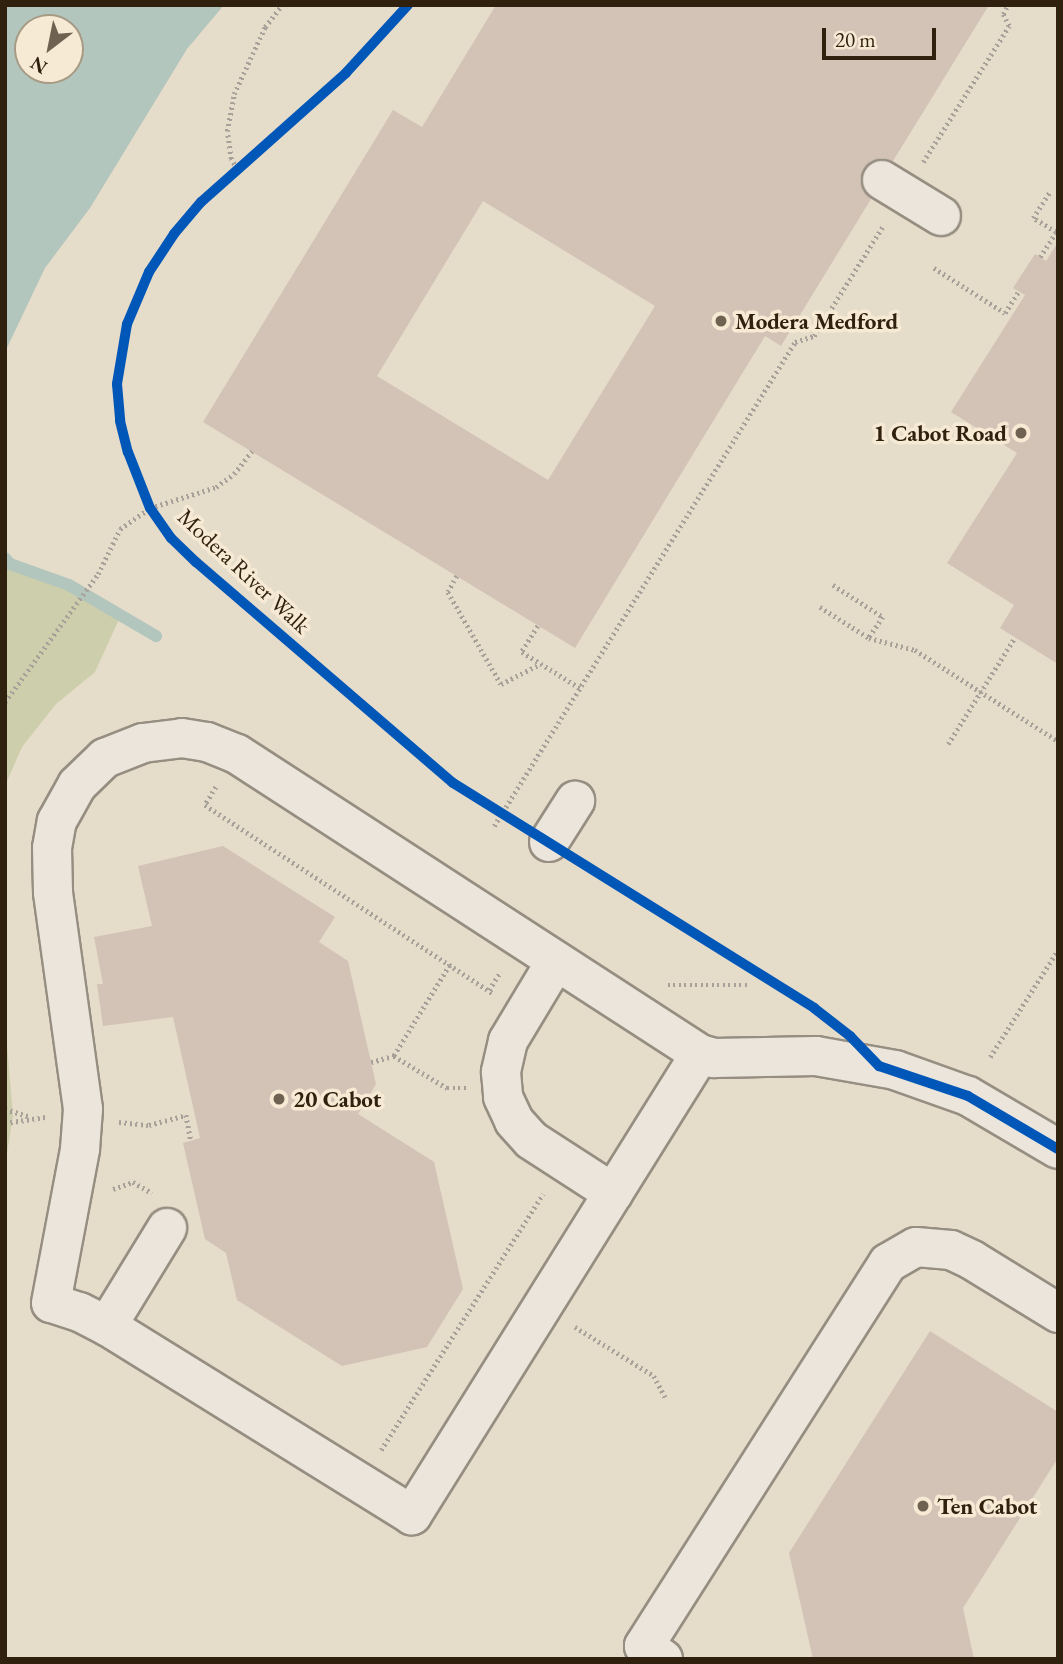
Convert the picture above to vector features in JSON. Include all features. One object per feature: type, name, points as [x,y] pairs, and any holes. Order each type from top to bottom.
[{"type":"street","points":[[882,180],[941,216]]},
{"type":"street","points":[[700,1054],[412,1515],[107,1326],[79,1312],[51,1303],[78,1161],[83,1109],[53,891],[52,848],[57,821],[69,796],[84,775],[117,752],[156,740],[182,738],[207,742],[237,754],[700,1054],[714,1058],[806,1055],[879,1066],[968,1096],[1058,1149]]},
{"type":"street","points":[[549,842],[575,801]]},
{"type":"street","points":[[556,961],[508,1041],[501,1072],[503,1097],[514,1121],[531,1140],[613,1193]]},
{"type":"street","points":[[107,1326],[160,1211]]},
{"type":"street","points":[[663,1659],[645,1646],[888,1263],[916,1247],[951,1250],[972,1259],[1058,1313]]},
{"type":"path","points":[[237,169],[231,159],[227,131],[234,94],[265,27],[282,5]]},
{"type":"path","points":[[923,163],[1009,26],[1003,14],[1008,5]]},
{"type":"path","points":[[1040,257],[1055,232],[1033,218],[1049,193]]},
{"type":"path","points":[[494,826],[794,342],[814,336],[885,222]]},
{"type":"path","points":[[934,268],[1005,313],[1018,291]]},
{"type":"path","points":[[5,702],[98,574],[120,529],[151,508],[216,487],[234,474],[252,452]]},
{"type":"path","points":[[457,576],[448,592],[501,684],[540,664]]},
{"type":"path","points":[[833,585],[883,617],[869,638]]},
{"type":"path","points":[[820,607],[869,638],[915,650],[1058,741]]},
{"type":"path","points":[[538,626],[522,652],[580,688]]},
{"type":"path","points":[[948,744],[1015,637]]},
{"type":"path","points":[[237,754],[205,805],[501,998]]},
{"type":"path","points":[[490,806],[549,842]]},
{"type":"path","points":[[990,1057],[1058,950]]},
{"type":"path","points":[[371,1062],[394,1056],[450,965]]},
{"type":"path","points":[[639,1014],[652,994],[670,985],[748,985]]},
{"type":"path","points":[[394,1056],[447,1088],[474,1088]]},
{"type":"path","points":[[5,1109],[36,1117]]},
{"type":"path","points":[[109,1121],[149,1125],[186,1115],[191,1140]]},
{"type":"path","points":[[5,1123],[36,1117],[57,1117]]},
{"type":"path","points":[[106,1191],[133,1182],[160,1211]]},
{"type":"path","points":[[360,1483],[549,1184]]},
{"type":"path","points":[[542,1307],[654,1376],[666,1399]]},
{"type":"green space","points":[[10,564],[69,585],[121,615],[95,672],[56,704],[22,747],[5,786],[5,571]]},
{"type":"green space","points":[[5,1021],[13,1116],[5,1165]]},
{"type":"shaded area","points":[[5,5],[224,5],[187,49],[90,208],[45,268],[5,352]]},
{"type":"building","name":"Modera Medford","points":[[496,5],[989,5],[893,161],[882,158],[871,161],[864,168],[860,180],[863,191],[871,199],[781,346],[765,336],[575,648],[203,422],[393,110],[422,127]],"holes":[[[483,201],[655,306],[548,480],[377,376]]]},
{"type":"building","name":"1 Cabot Road","points":[[1058,242],[1058,664],[1000,628],[1014,605],[947,563],[1017,453],[951,412],[1025,295],[1013,288],[1035,254],[1046,261]]},
{"type":"building","name":"20 Cabot","points":[[223,846],[335,917],[319,942],[348,961],[376,1084],[358,1114],[434,1162],[463,1289],[427,1347],[342,1366],[237,1300],[226,1253],[205,1239],[183,1143],[200,1138],[173,1017],[103,1026],[97,984],[103,984],[94,937],[152,926],[138,866]]},
{"type":"building","name":"Ten Cabot","points":[[930,1331],[1058,1412],[1058,1458],[963,1608],[974,1659],[813,1659],[789,1553]]},
{"type":"waterway","points":[[5,558],[10,564],[69,585],[156,636]]},
{"type":"cycle path","name":"Modera River Walk","points":[[408,5],[346,73],[201,202],[174,234],[149,272],[127,324],[117,384],[120,421],[128,452],[150,508],[171,538],[196,562],[453,783],[814,1008],[850,1036],[879,1066],[968,1096],[1058,1149]]},
{"type":"place","name":"Modera Medford","points":[[721,321]]},
{"type":"place","name":"1 Cabot Road","points":[[1021,433]]},
{"type":"place","name":"20 Cabot","points":[[279,1099]]},
{"type":"place","name":"Ten Cabot","points":[[923,1506]]}]
